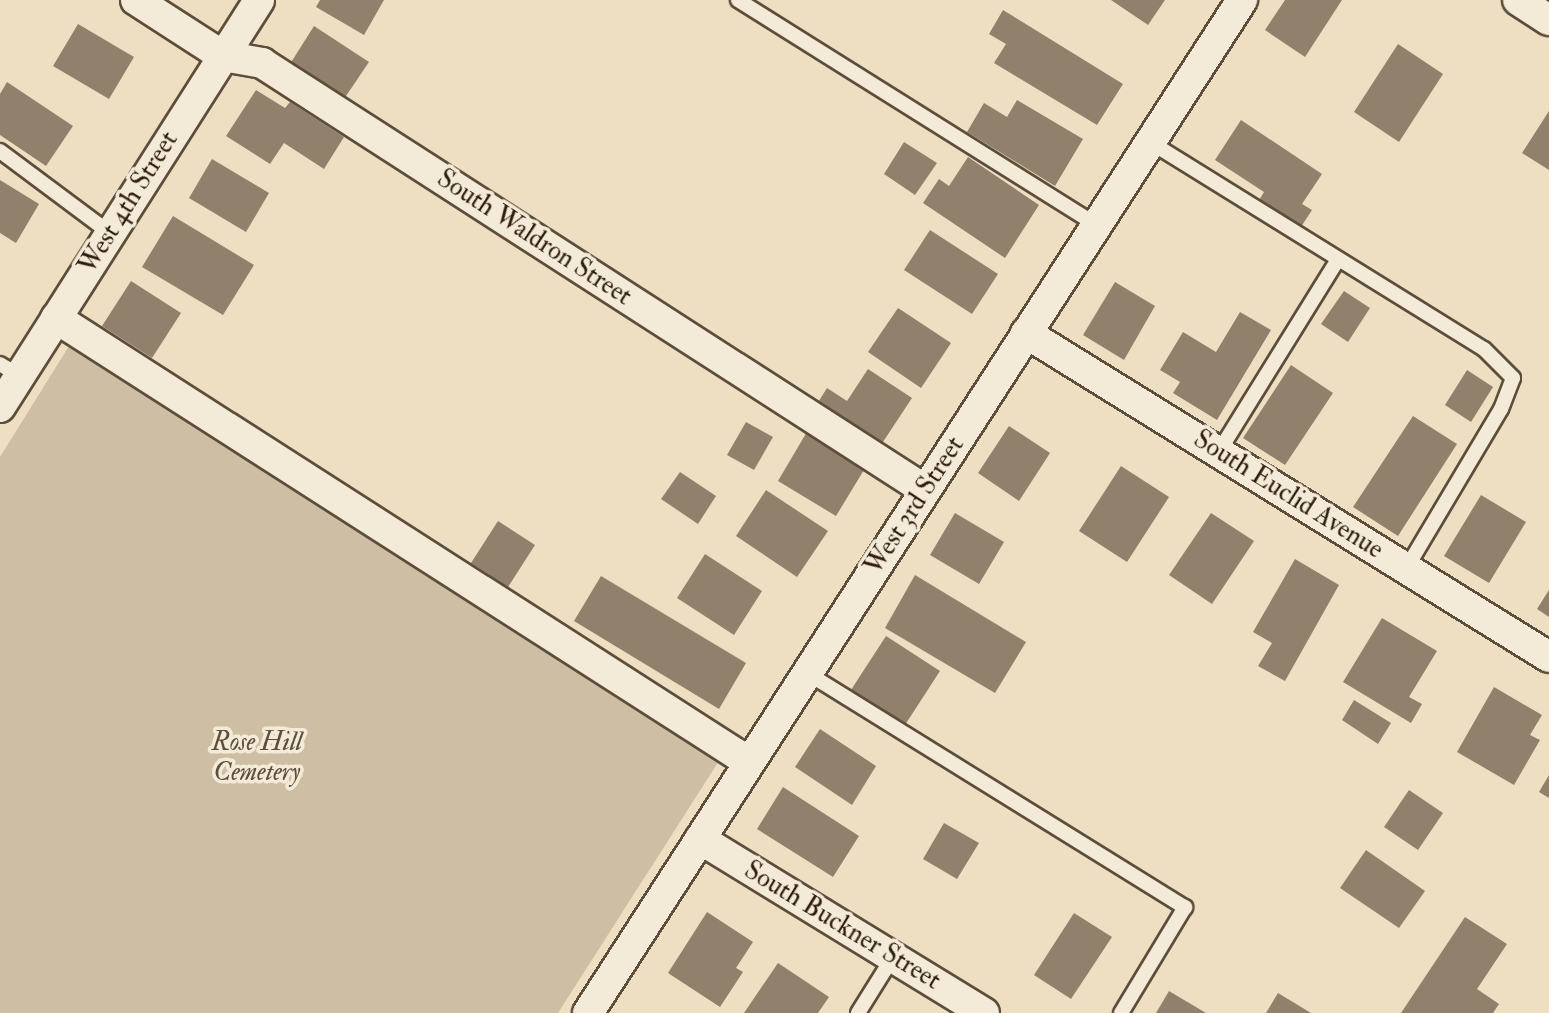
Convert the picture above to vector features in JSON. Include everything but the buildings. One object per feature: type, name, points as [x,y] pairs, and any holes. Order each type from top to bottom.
[{"type":"street","name":"South Waldron Street","points":[[136,0],[223,56],[262,63],[925,490]]},
{"type":"street","name":"West 4th Street","points":[[0,407],[10,370],[56,318],[259,0]]},
{"type":"street","name":"West 3rd Street","points":[[587,1013],[1242,0]]},
{"type":"street","points":[[1518,0],[1549,20]]},
{"type":"street","points":[[56,318],[749,762]]},
{"type":"street","name":"South Euclid Avenue","points":[[1026,333],[1549,657]]},
{"type":"street","name":"South Buckner Street","points":[[699,839],[984,1013]]},
{"type":"lane","points":[[738,0],[1096,225]]},
{"type":"lane","points":[[1150,142],[1337,261],[1484,349],[1514,378],[1502,408],[1406,569]]},
{"type":"lane","points":[[0,151],[110,233]]},
{"type":"lane","points":[[1219,453],[1337,261]]},
{"type":"lane","points":[[807,673],[1185,908],[1121,1013]]},
{"type":"lane","points":[[858,1013],[893,957]]},
{"type":"green space","name":"Rose Hill Cemetery","points":[[74,338],[724,753],[558,1013],[0,1013],[0,457]]}]
